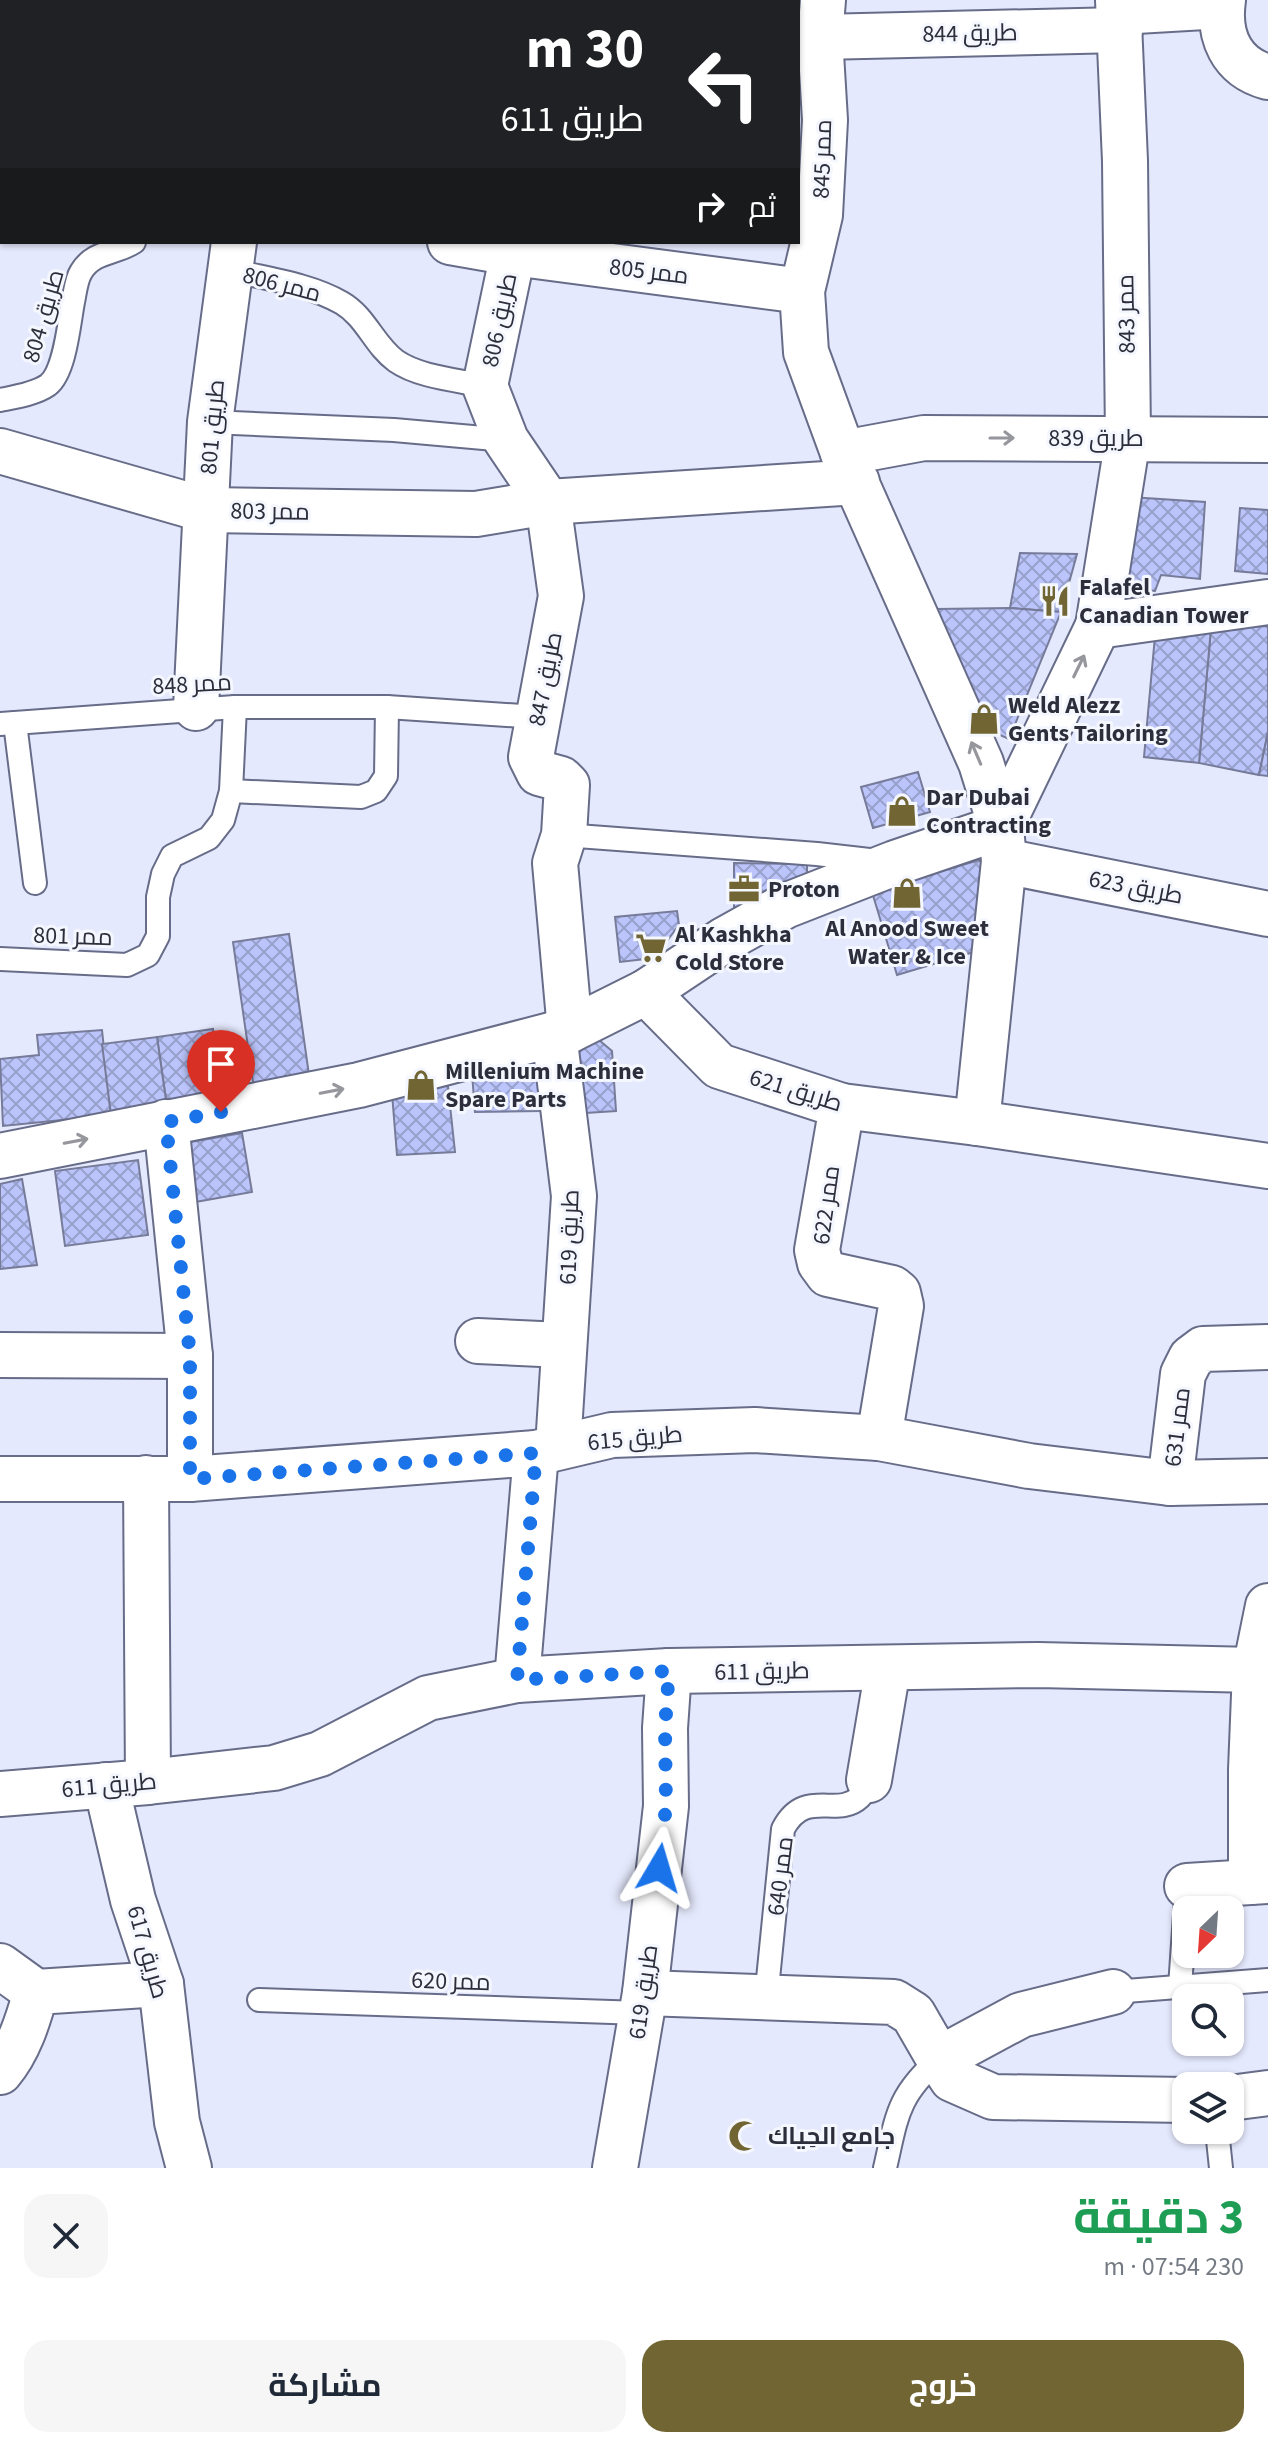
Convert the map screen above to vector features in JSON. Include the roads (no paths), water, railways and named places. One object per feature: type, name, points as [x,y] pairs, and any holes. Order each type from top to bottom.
[{"type":"street","name":"طريق 844","points":[[822,19],[1119,14],[1223,3]]},
{"type":"street","points":[[1223,3],[1225,42],[1235,59],[1255,73],[1268,77]]},
{"type":"street","name":"ممر 843","points":[[1002,844],[1098,626],[1128,438],[1119,14]]},
{"type":"street","name":"ممر 845","points":[[822,19],[812,118],[820,215],[802,291],[806,352],[850,468],[981,763],[1002,844]]},
{"type":"street","name":"ممر 805","points":[[471,244],[513,253],[802,291]]},
{"type":"street","name":"طريق 806","points":[[485,386],[513,253]]},
{"type":"street","name":"طريق 801","points":[[216,708],[206,510],[210,422],[232,256]]},
{"type":"street","points":[[485,386],[506,440],[548,502]]},
{"type":"street","name":"طريق 839","points":[[850,468],[924,438],[1268,440]]},
{"type":"street","name":"ممر 803","points":[[0,451],[206,510],[476,514],[548,502],[850,468]]},
{"type":"street","name":"طريق 847","points":[[548,502],[561,596],[531,757],[539,773],[561,779],[567,785],[564,835],[555,863],[562,1032]]},
{"type":"street","points":[[1098,626],[1268,602]]},
{"type":"street","points":[[0,1156],[359,1085],[562,1032],[646,992],[724,940],[785,906],[895,863],[1002,844],[977,1123]]},
{"type":"street","name":"طريق 623","points":[[1002,844],[1268,914]]},
{"type":"street","name":"طريق 621","points":[[646,992],[719,1066],[842,1106],[1268,1166]]},
{"type":"street","name":"طريق 619","points":[[517,1680],[563,1345],[574,1196],[562,1032]]},
{"type":"street","name":"ممر 622","points":[[842,1106],[817,1250],[820,1263],[828,1274],[892,1288],[898,1293],[901,1306],[879,1438]]},
{"type":"street","points":[[166,1122],[190,1356],[190,1479]]},
{"type":"street","points":[[478,1341],[563,1345]]},
{"type":"street","name":"ممر 631","points":[[1170,1483],[1183,1374],[1191,1358],[1203,1349],[1268,1347]]},
{"type":"street","points":[[0,1355],[190,1356]]},
{"type":"street","name":"طريق 615","points":[[0,1479],[190,1479],[547,1450],[612,1435],[755,1430],[879,1438],[1029,1466],[1170,1483],[1268,1481]]},
{"type":"street","points":[[146,1478],[148,1782]]},
{"type":"street","points":[[1187,1886],[1260,1881],[1260,1768],[1255,1670],[1268,1606]]},
{"type":"street","name":"طريق 611","points":[[0,1794],[148,1782],[298,1763],[428,1698],[517,1680],[669,1671],[1038,1665],[1255,1670]]},
{"type":"street","name":"ممر 640","points":[[869,1780],[888,1668]]},
{"type":"street","name":"طريق 619","points":[[615,2168],[643,2003],[666,1806],[665,1728],[669,1671]]},
{"type":"street","name":"طريق 617","points":[[106,1785],[133,1900],[161,1984],[177,2122],[189,2168]]},
{"type":"street","points":[[0,1966],[36,1992],[161,1984]]},
{"type":"street","points":[[0,2072],[26,2027],[36,1992]]},
{"type":"street","points":[[939,2059],[1021,2015],[1113,1992]]},
{"type":"street","points":[[643,2003],[766,1999],[894,2002],[913,2014],[952,2079],[993,2097],[1172,2100]]},
{"type":"street","points":[[1244,2096],[1268,2093]]},
{"type":"lane","name":"طريق 804","points":[[0,400],[48,385],[59,370],[79,273],[93,258],[131,244]]},
{"type":"lane","name":"ممر 806","points":[[232,256],[322,292],[363,319],[380,345],[397,362],[420,371],[485,386]]},
{"type":"lane","points":[[210,422],[394,430],[506,440]]},
{"type":"lane","points":[[231,791],[361,797],[376,791],[386,776],[387,707]]},
{"type":"lane","name":"ممر 848","points":[[7,723],[216,708],[387,707],[537,717]]},
{"type":"lane","name":"ممر 801","points":[[0,959],[127,965],[148,955],[158,936],[158,897],[167,865],[172,856],[209,838],[223,820],[231,791],[216,708]]},
{"type":"lane","points":[[7,723],[35,883]]},
{"type":"lane","points":[[564,835],[895,863]]},
{"type":"lane","name":"ممر 640","points":[[766,1999],[783,1829],[790,1815],[805,1807],[845,1804],[860,1797],[869,1780]]},
{"type":"lane","points":[[1180,1984],[1187,1886]]},
{"type":"lane","points":[[1218,1984],[1268,1980]]},
{"type":"lane","points":[[1113,1992],[1172,1988]]},
{"type":"lane","name":"ممر 620","points":[[259,2000],[643,2003]]},
{"type":"lane","points":[[885,2168],[901,2102],[920,2076],[939,2059]]},
{"type":"lane","points":[[1218,2144],[1221,2168]]},
{"type":"place","name":"Falafel Canadian Tower","points":[[1055,601]]},
{"type":"place","name":"Weld Alezz Gents Tailoring","points":[[984,719]]},
{"type":"place","name":"Dar Dubai Contracting","points":[[902,811]]},
{"type":"place","name":"Proton","points":[[744,889]]},
{"type":"place","name":"Al Anood Sweet Water & Ice","points":[[907,893]]},
{"type":"place","name":"Al Kashkha Cold Store","points":[[651,948]]},
{"type":"place","name":"Millenium Machine Spare Parts","points":[[421,1085]]},
{"type":"place","name":"جامع الحِياك","points":[[744,2136]]}]
